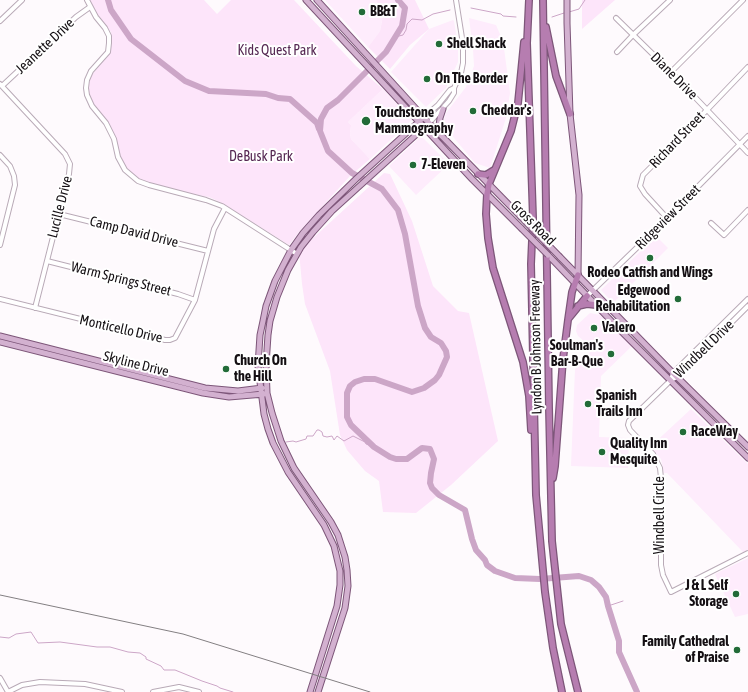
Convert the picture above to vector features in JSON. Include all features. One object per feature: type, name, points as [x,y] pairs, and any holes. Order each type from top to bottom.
[{"type":"highway","name":"Lyndon B Johnson Freeway","points":[[543,0],[550,490],[556,590],[561,624],[578,692]]},
{"type":"highway","name":"Lyndon B Johnson Freeway","points":[[529,3],[527,43],[533,218],[531,264],[536,494],[545,592],[553,648],[562,692]]},
{"type":"highway","points":[[529,3],[518,103],[511,131],[489,184],[487,194],[486,224],[490,251],[497,279],[519,350],[528,387],[536,494]]},
{"type":"highway","points":[[544,19],[550,39],[556,76],[570,114]]},
{"type":"highway","points":[[478,174],[486,175],[494,170]]},
{"type":"highway","points":[[550,490],[555,466],[563,359],[568,320],[578,275]]},
{"type":"highway","points":[[568,320],[587,296]]},
{"type":"highway","points":[[578,306],[588,304],[596,305]]},
{"type":"main road","name":"Gross Road","points":[[306,0],[487,194],[560,266],[587,296],[748,458]]},
{"type":"main road","name":"Gross Road","points":[[317,0],[429,123],[478,174],[675,375],[748,447]]},
{"type":"main road","points":[[567,0],[570,114],[578,195],[578,275]]},
{"type":"main road","points":[[326,21],[331,15]]},
{"type":"main road","points":[[346,44],[353,39]]},
{"type":"main road","points":[[386,86],[391,81]]},
{"type":"main road","points":[[442,136],[439,126],[440,118],[444,109]]},
{"type":"main road","points":[[310,692],[337,606],[340,571],[334,546],[324,524],[288,472],[273,443],[264,414],[259,353],[263,321],[266,306],[275,281],[291,250],[303,233],[313,221],[373,163],[424,117]]},
{"type":"main road","points":[[318,692],[345,608],[348,586],[347,570],[343,550],[335,528],[294,468],[281,441],[272,413],[267,390],[266,353],[270,321],[282,282],[297,254],[313,232],[352,193],[429,123]]},
{"type":"main road","points":[[382,156],[386,162]]},
{"type":"main road","points":[[460,166],[465,160]]},
{"type":"main road","name":"Skyline Drive","points":[[0,336],[100,364]]},
{"type":"main road","points":[[634,343],[640,339]]},
{"type":"main road","name":"Skyline Drive","points":[[0,342],[213,389],[238,391],[267,390]]},
{"type":"main road","points":[[739,449],[748,452]]},
{"type":"main road","points":[[288,472],[294,468]]},
{"type":"street","points":[[0,21],[22,0]]},
{"type":"street","points":[[87,0],[90,7],[105,28],[109,43],[108,52],[91,71],[87,80],[87,95],[92,106],[106,123],[114,140],[118,158],[125,170],[138,181],[149,186],[206,200],[225,208],[297,254]]},
{"type":"street","points":[[429,123],[444,109],[454,93],[454,88],[461,73],[463,44],[456,0]]},
{"type":"street","points":[[617,52],[670,0]]},
{"type":"street","points":[[671,72],[743,0]]},
{"type":"street","name":"Jeanette Drive","points":[[1,85],[76,16],[90,7]]},
{"type":"street","name":"Diane Drive","points":[[616,18],[671,72],[748,153]]},
{"type":"street","name":"Richard Street","points":[[667,218],[645,194],[640,186],[643,174],[682,136],[748,67]]},
{"type":"street","name":"Lucille Drive","points":[[1,85],[69,159],[70,164],[69,174],[35,308]]},
{"type":"street","points":[[424,117],[438,105],[450,90],[454,88]]},
{"type":"street","name":"Ridgeview Street","points":[[587,296],[748,136]]},
{"type":"street","points":[[0,155],[10,166],[14,176],[15,185],[0,245]]},
{"type":"street","name":"Monticello Drive","points":[[0,299],[165,340],[175,338],[195,300],[215,227],[225,208]]},
{"type":"street","points":[[711,222],[724,235],[748,210]]},
{"type":"street","name":"Camp David Drive","points":[[59,214],[208,251]]},
{"type":"street","name":"Warm Springs Street","points":[[47,261],[178,294],[195,300]]},
{"type":"street","name":"Windbell Drive","points":[[671,380],[748,299]]},
{"type":"street","name":"Windbell Drive","points":[[675,375],[748,306]]},
{"type":"street","name":"Windbell Circle","points":[[671,380],[629,421],[628,424],[630,430],[653,454],[660,468],[661,565],[664,578],[671,592],[748,552]]},
{"type":"street","points":[[0,678],[8,692],[22,686],[40,682],[85,684],[122,692]]},
{"type":"street","points":[[153,692],[179,687],[200,692]]},
{"type":"shaded area","points":[[325,0],[376,0],[378,2],[383,11],[380,31],[368,47]]},
{"type":"shaded area","points":[[469,18],[496,25],[503,41],[510,93],[506,118],[490,168],[475,163],[444,126],[443,122],[446,113],[466,87],[474,66]]},
{"type":"shaded area","points":[[453,20],[458,45],[458,62],[446,88],[426,107],[391,72],[429,29]]},
{"type":"shaded area","points":[[383,89],[412,120],[370,159],[351,139],[351,125],[348,122]]},
{"type":"shaded area","points":[[421,136],[449,164],[416,195],[389,166]]},
{"type":"shaded area","points":[[656,236],[668,248],[613,303],[601,290]]},
{"type":"shaded area","points":[[590,313],[600,315],[632,346],[601,376],[599,437],[629,438],[628,468],[571,466],[575,369],[593,349],[578,336],[576,331],[577,325]]},
{"type":"shaded area","points":[[691,409],[748,464],[748,550],[743,552],[667,473],[664,473],[661,459],[650,447]]},
{"type":"shaded area","name":"J & L Self Storage","points":[[748,558],[748,614],[735,617],[715,574]]},
{"type":"green space","points":[[89,0],[204,0],[217,14],[231,0],[294,0],[356,66],[383,89],[348,122],[351,125],[351,139],[370,159],[350,176],[289,245],[220,202],[209,197],[182,192],[137,179],[124,165],[119,155],[109,124],[90,99],[88,88],[91,76],[106,57],[112,44],[111,32],[94,10]]},
{"type":"green space","points":[[376,0],[415,0],[429,29],[410,45],[390,69],[368,47],[380,31],[382,21],[383,11]]},
{"type":"green space","points":[[582,0],[615,0],[582,29]]},
{"type":"green space","points":[[384,173],[390,174],[412,221],[433,286],[458,311],[469,313],[498,441],[451,485],[416,513],[383,512],[379,481],[365,471],[347,450],[340,435],[330,371],[305,304],[302,284],[299,251]]},
{"type":"waterway","points":[[108,0],[111,10],[131,39],[185,81],[209,91],[266,94],[278,98],[290,99],[317,123],[319,129]]},
{"type":"waterway","points":[[398,0],[405,8],[402,26],[386,52],[338,100],[327,108],[321,119],[320,131],[328,151],[352,173],[382,189],[398,210],[405,234],[418,306],[425,328],[431,337],[441,343],[446,351],[447,357],[439,375],[435,380],[424,388],[412,392],[375,379],[364,379],[355,382],[350,386],[347,393],[347,417],[351,425],[374,447],[390,457],[396,459],[407,459],[422,448],[430,449],[434,459],[430,483],[432,488],[439,495],[465,510],[476,550],[485,560],[487,565],[495,571],[515,578],[540,579],[579,576],[591,580],[599,587],[606,597],[619,641],[619,652],[637,692]]},
{"type":"waterway","points":[[569,12],[579,9],[585,0]]},
{"type":"waterway","points":[[471,8],[501,14],[503,16],[516,17]]},
{"type":"waterway","points":[[395,37],[403,35],[407,24],[412,19],[422,20],[433,14],[450,10]]},
{"type":"waterway","points":[[552,17],[564,13]]},
{"type":"waterway","points":[[286,442],[296,442],[306,439],[307,436],[313,436],[317,430],[319,430],[322,432],[323,436],[332,436],[334,440],[337,436],[344,441],[353,436],[366,444],[373,446]]},
{"type":"waterway","points":[[608,606],[623,601]]},
{"type":"waterway","points":[[0,637],[9,638],[16,634],[31,632],[38,643],[60,642],[97,647],[110,647],[128,652],[140,653],[146,657],[146,659],[161,666],[164,670],[175,670],[233,692]]},
{"type":"railway","points":[[0,595],[183,634],[370,692]]},
{"type":"place","name":"BB&T","points":[[362,12]]},
{"type":"place","name":"Shell Shack","points":[[439,44]]},
{"type":"place","name":"On The Border","points":[[427,79]]},
{"type":"place","name":"Cheddar's","points":[[473,111]]},
{"type":"place","name":"Touchstone Mammography","points":[[366,121]]},
{"type":"place","name":"7-Eleven","points":[[413,165]]},
{"type":"place","name":"Rodeo Catfish and Wings","points":[[650,258]]},
{"type":"place","name":"Edgewood Rehabilitation","points":[[678,299]]},
{"type":"place","name":"Valero","points":[[594,328]]},
{"type":"place","name":"Soulman's Bar-B-Que","points":[[611,354]]},
{"type":"place","name":"Church On the Hill","points":[[226,369]]},
{"type":"place","name":"Spanish Trails Inn","points":[[588,404]]},
{"type":"place","name":"RaceWay","points":[[683,432]]},
{"type":"place","name":"Quality Inn Mesquite","points":[[602,452]]},
{"type":"place","name":"J & L Self Storage","points":[[736,594]]},
{"type":"place","name":"Family Cathedral of Praise","points":[[737,650]]},
{"type":"park label","name":"Kids Quest Park","points":[[277,51]]},
{"type":"park label","name":"DeBusk Park","points":[[261,157]]}]
